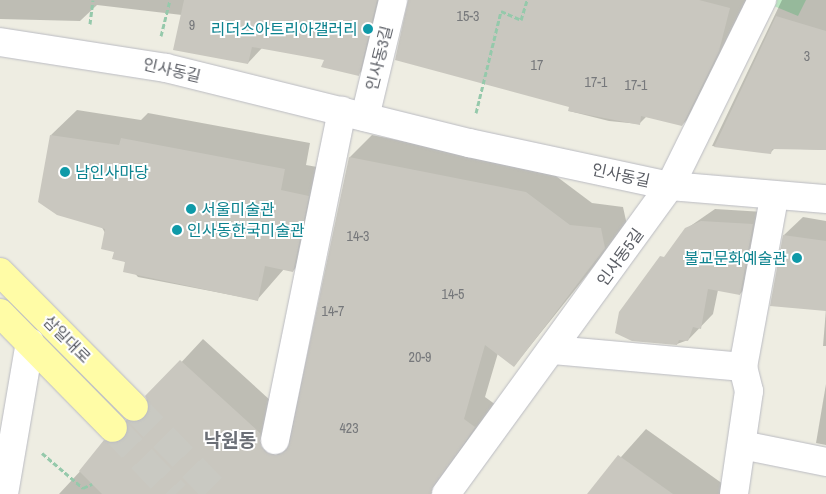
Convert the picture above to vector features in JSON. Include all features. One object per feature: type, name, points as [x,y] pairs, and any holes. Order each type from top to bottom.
[{"type":"main road","name":"삼일대로","points":[[0,272],[134,407]]},
{"type":"main road","name":"삼일대로","points":[[0,313],[113,428]]},
{"type":"street","name":"인사동3길","points":[[353,114],[393,0]]},
{"type":"street","name":"인사동5길","points":[[446,494],[553,350],[670,186],[762,0]]},
{"type":"street","name":"인사동길","points":[[0,42],[153,66],[469,143],[670,186],[774,198],[826,200]]},
{"type":"street","points":[[275,440],[353,114]]},
{"type":"street","points":[[734,494],[749,391],[743,367],[774,198]]},
{"type":"street","name":"삼일대로","points":[[4,494],[17,431],[30,342]]},
{"type":"street","points":[[553,350],[743,367]]},
{"type":"street","points":[[742,445],[826,462]]},
{"type":"path","points":[[153,66],[170,0]]},
{"type":"path","points":[[469,143],[501,11],[521,20],[527,0]]},
{"type":"path","points":[[17,431],[83,488],[92,484]]},
{"type":"green space","points":[[769,0],[806,0],[798,16],[769,4]]},
{"type":"building","points":[[184,0],[377,0],[359,76],[321,67],[324,60],[252,47],[248,64],[173,50]]},
{"type":"building","points":[[408,0],[699,0],[730,8],[719,51],[682,126],[641,116],[640,125],[568,111],[569,107],[395,60]]},
{"type":"building","points":[[776,16],[826,31],[826,150],[772,149],[771,154],[714,147]]},
{"type":"building","name":"서울미술관","points":[[50,135],[119,145],[121,138],[285,169],[281,190],[309,196],[293,272],[265,266],[258,301],[123,272],[125,262],[112,259],[114,252],[101,249],[105,229],[57,215],[38,202]]},
{"type":"building","points":[[349,157],[526,192],[570,225],[601,228],[605,248],[514,367],[485,345],[464,419],[475,427],[431,494],[102,494],[79,471],[104,440],[116,443],[124,439],[126,420],[138,422],[145,418],[149,404],[145,396],[180,360],[260,433],[265,452],[279,455],[287,450]]},
{"type":"building","points":[[701,221],[753,224],[740,295],[708,289],[701,329],[693,327],[688,341],[679,340],[677,345],[632,341],[615,333],[619,312],[660,256],[664,257],[685,228]]},
{"type":"building","points":[[783,235],[826,241],[826,311],[770,306]]},
{"type":"building","points":[[618,455],[673,494],[587,494]]},
{"type":"tunnel","points":[[134,407],[218,494]]},
{"type":"tunnel","points":[[113,428],[175,494]]},
{"type":"place","name":"리더스아트리아갤러리","points":[[368,29]]},
{"type":"place","name":"남인사마당","points":[[65,172]]},
{"type":"place","name":"서울미술관","points":[[191,209]]},
{"type":"place","name":"인사동한국미술관","points":[[177,230]]},
{"type":"place","name":"불교문화예술관","points":[[797,258]]},
{"type":"district","name":"낙원동","points":[[230,441]]}]
